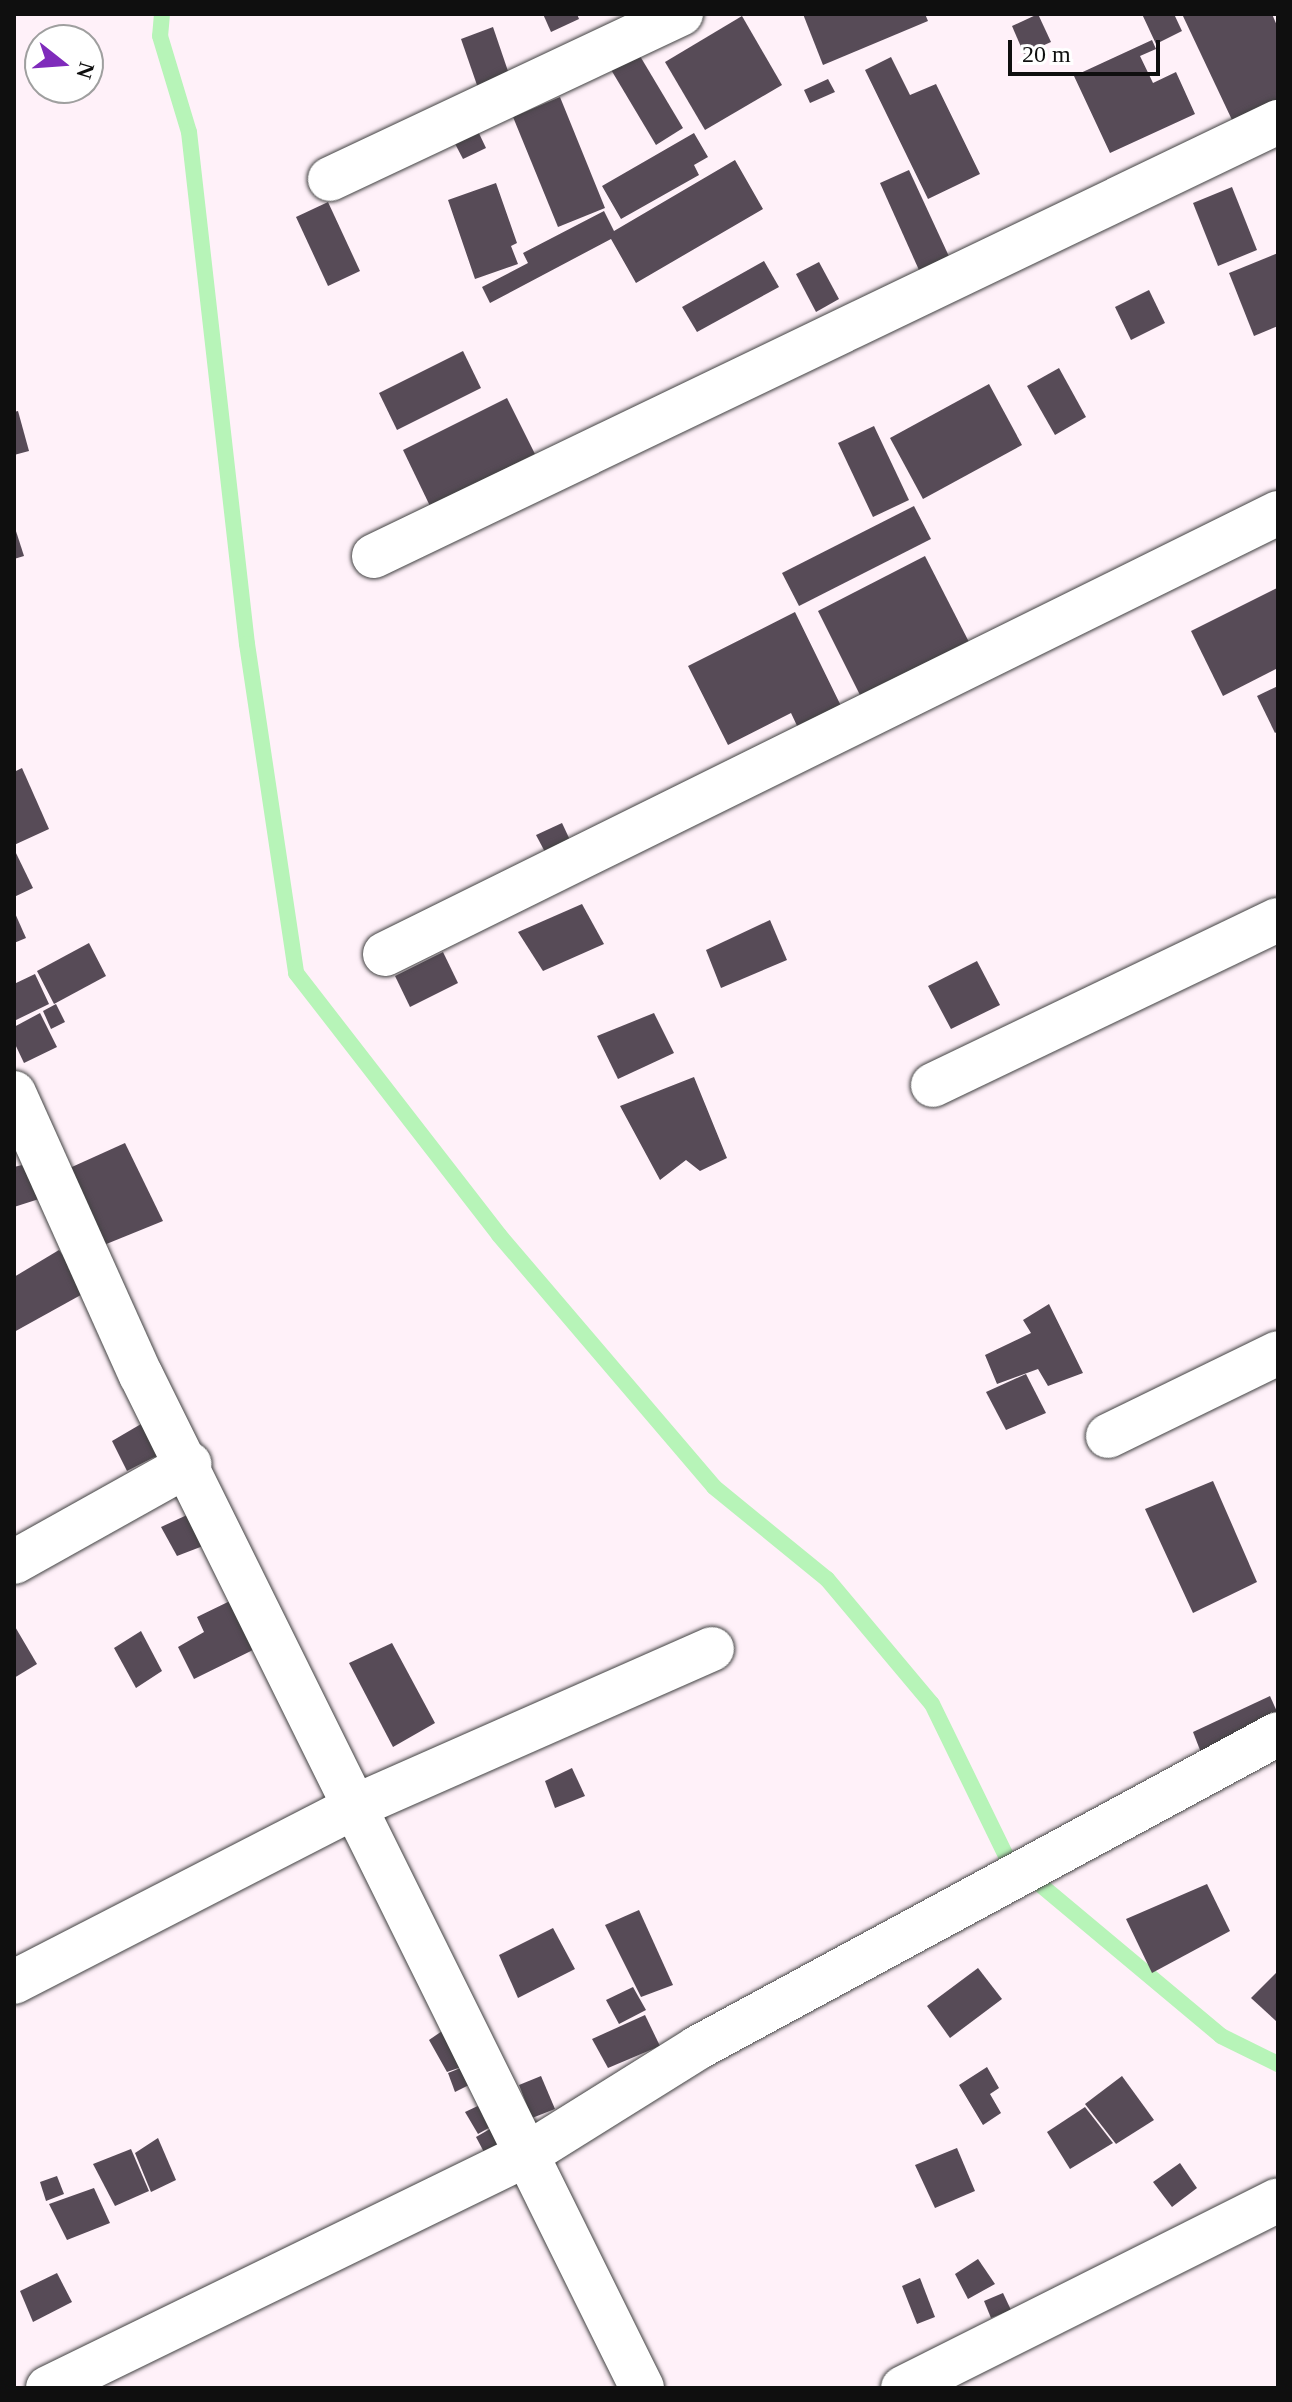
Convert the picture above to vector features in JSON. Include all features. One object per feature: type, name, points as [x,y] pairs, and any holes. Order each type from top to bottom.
[{"type":"street","points":[[330,179],[681,14]]},
{"type":"street","points":[[374,556],[1278,122]]},
{"type":"street","points":[[385,954],[1278,513]]},
{"type":"street","points":[[933,1085],[1278,920]]},
{"type":"street","points":[[14,1093],[24,1143],[189,1464],[642,2388]]},
{"type":"street","points":[[1108,1436],[1278,1353]]},
{"type":"street","points":[[14,1562],[189,1464]]},
{"type":"street","points":[[14,1982],[356,1806],[712,1649]]},
{"type":"street","points":[[48,2388],[526,2155],[697,2048],[1278,1734]]},
{"type":"street","points":[[903,2388],[1278,2200]]},
{"type":"building","points":[[543,14],[577,14],[579,19],[551,32]]},
{"type":"building","points":[[803,14],[925,14],[928,21],[823,65]]},
{"type":"building","points":[[1038,14],[1051,42],[1024,54],[1012,26]]},
{"type":"building","points":[[1142,14],[1174,14],[1182,31],[1156,44]]},
{"type":"building","points":[[1182,14],[1272,14],[1278,28],[1278,100],[1233,122]]},
{"type":"building","points":[[742,16],[782,85],[705,130],[665,62]]},
{"type":"building","points":[[493,27],[510,77],[478,88],[461,39]]},
{"type":"building","points":[[1152,40],[1156,49],[1140,56],[1153,83],[1176,72],[1195,114],[1110,153],[1074,76]]},
{"type":"building","points":[[637,51],[683,128],[656,145],[610,68]]},
{"type":"building","points":[[891,57],[910,95],[936,84],[980,174],[928,199],[865,70]]},
{"type":"building","points":[[828,79],[835,92],[810,103],[804,90]]},
{"type":"building","points":[[560,97],[605,208],[558,227],[513,117]]},
{"type":"building","points":[[476,127],[486,148],[463,159],[452,138]]},
{"type":"building","points":[[694,133],[708,157],[694,165],[699,175],[621,219],[602,186]]},
{"type":"building","points":[[735,160],[763,209],[636,283],[611,239],[490,303],[482,287],[528,263],[523,253],[604,211],[614,231]]},
{"type":"building","points":[[909,170],[953,265],[923,279],[880,183]]},
{"type":"building","points":[[496,183],[517,243],[511,246],[518,264],[475,279],[448,200]]},
{"type":"building","points":[[1232,187],[1257,250],[1218,266],[1193,203]]},
{"type":"building","points":[[328,202],[360,271],[328,286],[296,217]]},
{"type":"building","points":[[1278,253],[1278,326],[1254,336],[1229,273]]},
{"type":"building","points":[[764,261],[779,287],[697,332],[682,307]]},
{"type":"building","points":[[819,262],[839,299],[816,312],[796,274]]},
{"type":"building","points":[[1149,290],[1165,323],[1131,340],[1115,307]]},
{"type":"building","points":[[463,351],[481,388],[397,430],[379,393]]},
{"type":"building","points":[[1059,368],[1086,417],[1055,435],[1027,386]]},
{"type":"building","points":[[989,384],[1022,445],[923,499],[890,438]]},
{"type":"building","points":[[507,398],[535,454],[430,506],[403,450]]},
{"type":"building","points":[[18,411],[29,451],[14,455],[14,412]]},
{"type":"building","points":[[874,426],[909,500],[873,517],[838,443]]},
{"type":"building","points":[[914,506],[931,539],[799,606],[782,573]]},
{"type":"building","points":[[14,525],[24,556],[14,559]]},
{"type":"building","points":[[925,556],[969,642],[861,697],[818,611]]},
{"type":"building","points":[[1277,588],[1278,668],[1223,696],[1191,631]]},
{"type":"building","points":[[795,612],[843,710],[800,732],[791,713],[728,745],[688,666]]},
{"type":"building","points":[[1278,686],[1278,731],[1275,733],[1257,696]]},
{"type":"building","points":[[22,768],[49,829],[14,845],[14,772]]},
{"type":"building","points":[[562,823],[570,840],[545,852],[536,835]]},
{"type":"building","points":[[14,849],[33,888],[14,897]]},
{"type":"building","points":[[582,904],[604,944],[543,971],[518,932]]},
{"type":"building","points":[[14,911],[26,938],[14,943]]},
{"type":"building","points":[[770,920],[787,960],[721,988],[706,950]]},
{"type":"building","points":[[89,943],[106,976],[54,1004],[37,971]]},
{"type":"building","points":[[443,952],[458,983],[410,1007],[395,976]]},
{"type":"building","points":[[977,961],[1000,1005],[951,1029],[928,986]]},
{"type":"building","points":[[35,974],[49,1004],[14,1021],[14,984]]},
{"type":"building","points":[[56,1004],[65,1022],[51,1029],[43,1011]]},
{"type":"building","points":[[40,1013],[57,1047],[24,1063],[14,1042],[14,1027]]},
{"type":"building","points":[[654,1013],[674,1053],[618,1079],[597,1036]]},
{"type":"building","points":[[694,1077],[727,1158],[700,1171],[686,1160],[660,1180],[620,1106]]},
{"type":"building","points":[[125,1143],[163,1221],[99,1247],[63,1171]]},
{"type":"building","points":[[22,1165],[39,1199],[14,1207],[14,1167]]},
{"type":"building","points":[[59,1250],[88,1291],[14,1332],[14,1277]]},
{"type":"building","points":[[1049,1304],[1083,1373],[1048,1386],[1038,1369],[997,1384],[985,1355],[1031,1333],[1023,1320]]},
{"type":"building","points":[[1026,1374],[1046,1413],[1006,1430],[986,1392]]},
{"type":"building","points":[[153,1417],[170,1449],[127,1471],[112,1441]]},
{"type":"building","points":[[1213,1481],[1257,1582],[1193,1613],[1145,1509]]},
{"type":"building","points":[[187,1515],[203,1546],[177,1556],[161,1527]]},
{"type":"building","points":[[232,1600],[257,1648],[194,1679],[178,1647],[204,1632],[197,1617]]},
{"type":"building","points":[[14,1625],[37,1664],[14,1678]]},
{"type":"building","points":[[141,1631],[162,1671],[136,1688],[114,1648]]},
{"type":"building","points":[[392,1643],[435,1723],[393,1747],[349,1663]]},
{"type":"building","points":[[1270,1696],[1278,1714],[1207,1768],[1193,1732]]},
{"type":"building","points":[[572,1768],[585,1796],[555,1808],[545,1781]]},
{"type":"building","points":[[1207,1884],[1230,1931],[1152,1973],[1126,1919]]},
{"type":"building","points":[[639,1910],[673,1985],[641,1997],[605,1925]]},
{"type":"building","points":[[553,1928],[575,1969],[518,1998],[499,1955]]},
{"type":"building","points":[[978,1968],[1002,1999],[950,2038],[927,2006]]},
{"type":"building","points":[[1278,1971],[1278,2019],[1276,2021],[1251,1998]]},
{"type":"building","points":[[633,1987],[646,2010],[619,2024],[606,2000]]},
{"type":"building","points":[[645,2015],[660,2046],[608,2068],[592,2039]]},
{"type":"building","points":[[445,2029],[464,2066],[447,2072],[429,2040]]},
{"type":"building","points":[[468,2065],[475,2082],[455,2092],[448,2073]]},
{"type":"building","points":[[987,2067],[999,2088],[990,2094],[1001,2113],[983,2125],[959,2085]]},
{"type":"building","points":[[541,2076],[555,2109],[532,2118],[519,2085]]},
{"type":"building","points":[[1122,2076],[1154,2120],[1116,2144],[1085,2104]]},
{"type":"building","points":[[482,2104],[494,2125],[478,2134],[465,2112]]},
{"type":"building","points":[[1085,2107],[1113,2143],[1070,2169],[1047,2132]]},
{"type":"building","points":[[502,2122],[511,2140],[485,2154],[476,2137]]},
{"type":"building","points":[[158,2138],[176,2180],[151,2192],[135,2153]]},
{"type":"building","points":[[957,2148],[975,2191],[935,2208],[915,2165]]},
{"type":"building","points":[[131,2149],[149,2191],[115,2206],[93,2164]]},
{"type":"building","points":[[1180,2163],[1197,2188],[1172,2207],[1153,2182]]},
{"type":"building","points":[[57,2176],[64,2194],[46,2201],[40,2182]]},
{"type":"building","points":[[94,2188],[110,2223],[67,2240],[49,2204]]},
{"type":"building","points":[[978,2259],[995,2284],[968,2299],[955,2274]]},
{"type":"building","points":[[57,2273],[72,2302],[33,2322],[20,2291]]},
{"type":"building","points":[[920,2278],[935,2317],[917,2324],[902,2286]]},
{"type":"building","points":[[1003,2293],[1011,2310],[991,2318],[984,2301]]},
{"type":"waterway","points":[[162,14],[160,36],[189,132],[247,644],[296,973],[499,1235],[714,1487],[827,1579],[932,1704],[1006,1856],[1221,2036],[1278,2064]]}]
